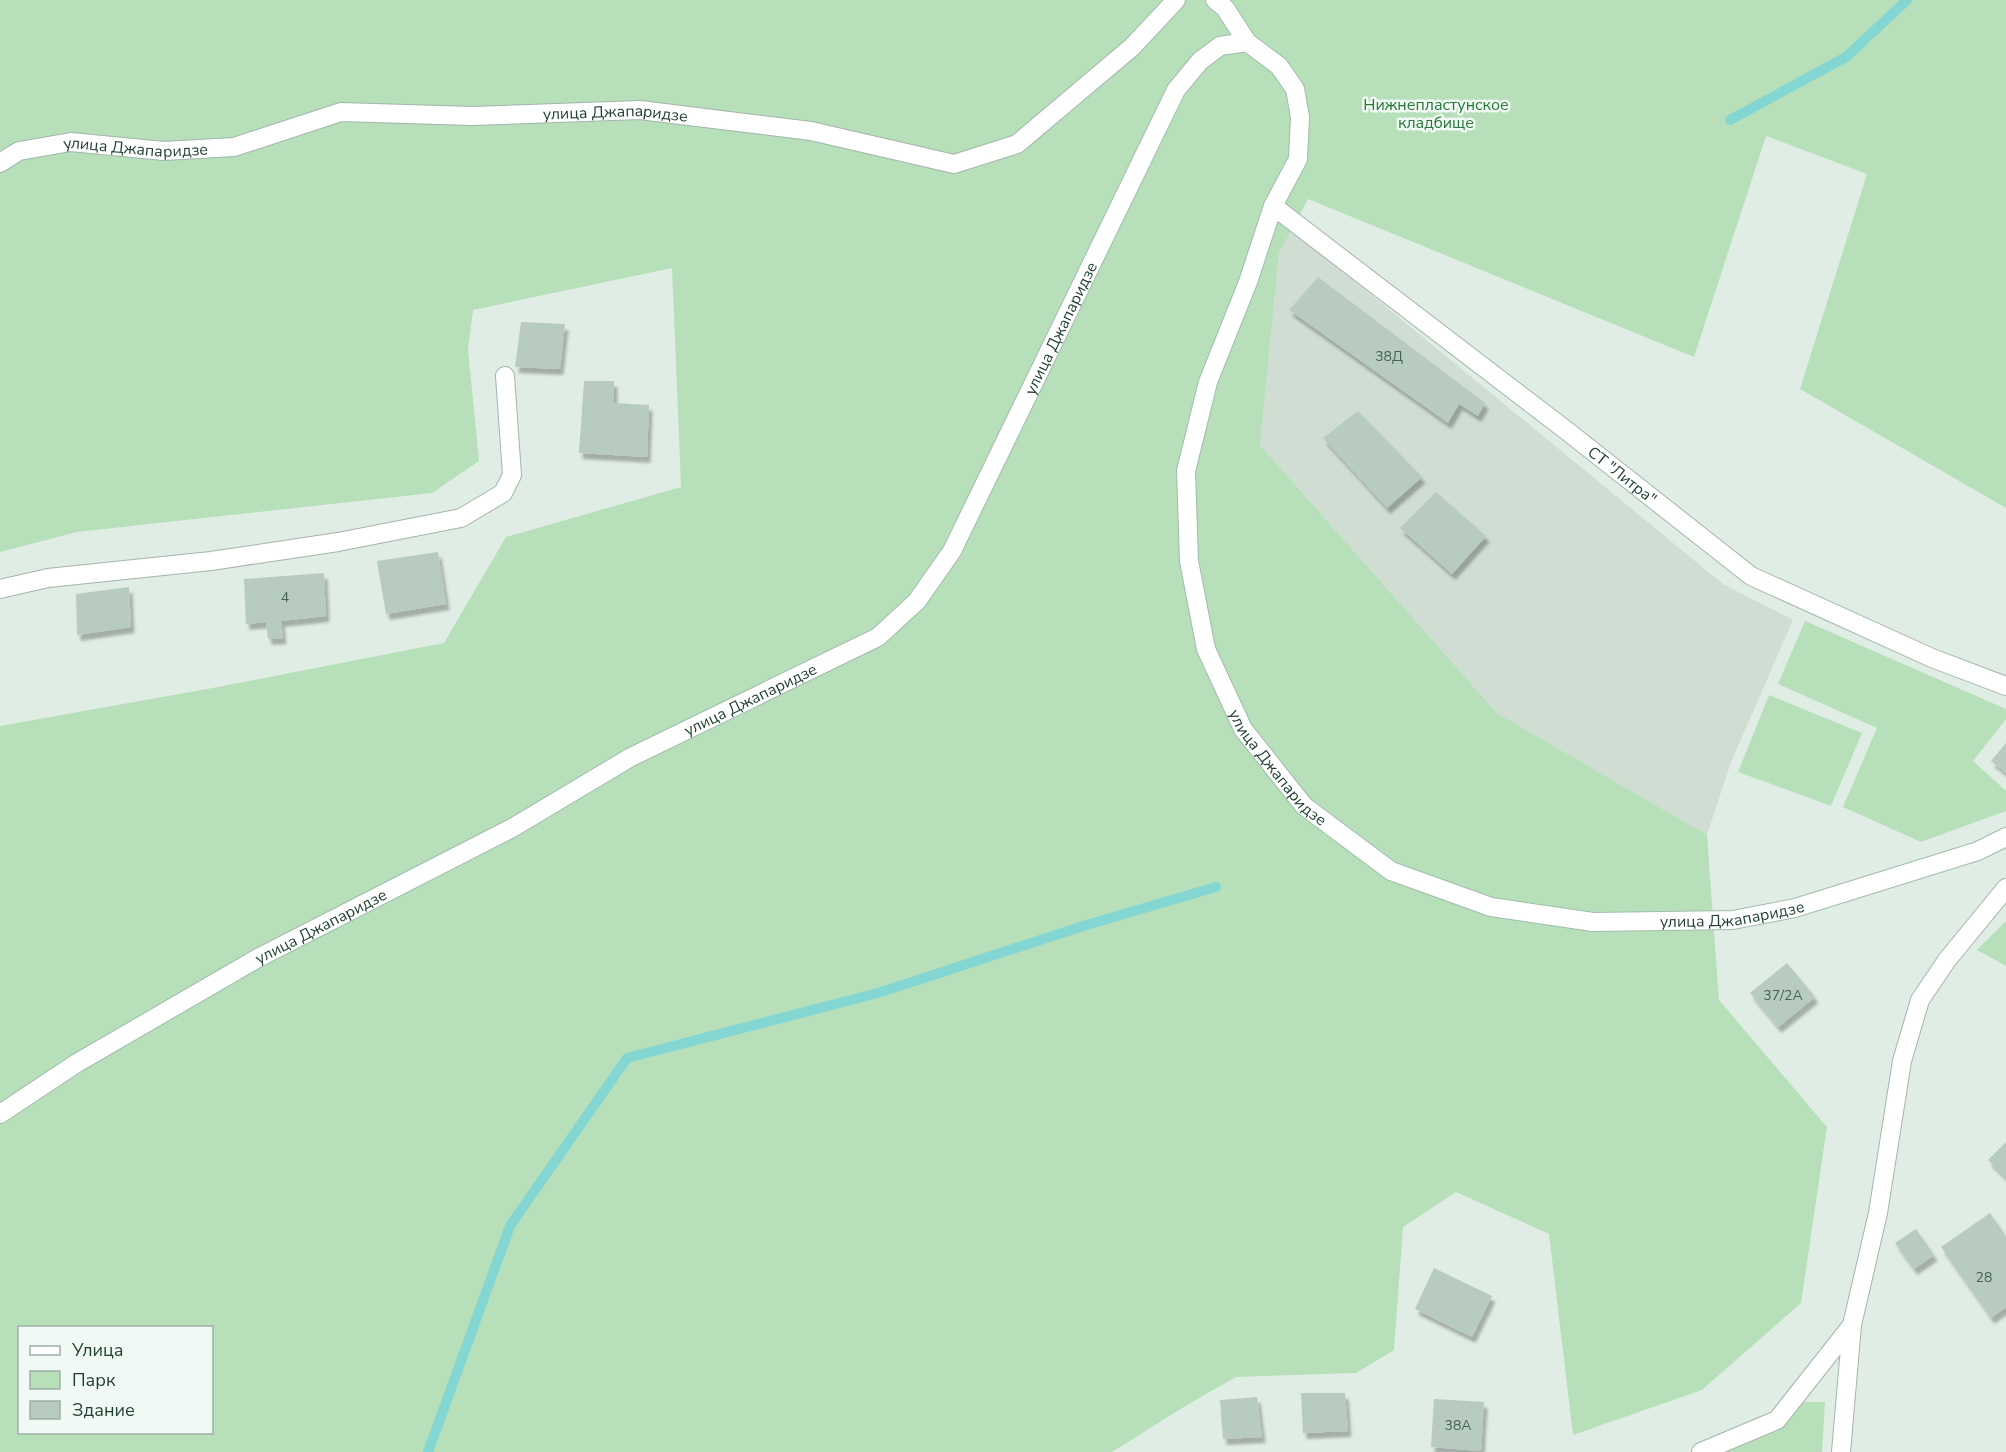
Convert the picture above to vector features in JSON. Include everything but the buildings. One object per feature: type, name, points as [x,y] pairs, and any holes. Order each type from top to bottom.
[{"type":"street","name":"улица Джапаридзе","points":[[0,163],[19,150],[71,142],[164,151],[234,147],[341,111],[472,116],[640,110],[811,131],[954,164],[1017,144],[1132,47],[1176,0]]},
{"type":"street","name":"улица Джапаридзе","points":[[1215,0],[1225,8],[1247,42],[1279,66],[1295,89],[1300,117],[1298,159],[1274,206],[1248,282],[1208,382],[1186,471],[1189,561],[1206,649],[1243,729],[1304,806],[1391,871],[1491,907],[1593,922],[1732,920],[1795,908],[1978,851],[2006,837]]},
{"type":"street","name":"улица Джапаридзе","points":[[0,1113],[77,1063],[258,958],[512,828],[631,757],[878,638],[917,601],[952,551],[1176,90],[1200,61],[1220,46],[1247,42]]},
{"type":"street","name":"СТ \"Литра\"","points":[[1274,206],[1751,576],[1932,658],[2006,686]]},
{"type":"street","points":[[0,588],[48,578],[234,557],[338,542],[461,518],[503,493],[512,475],[505,376]]},
{"type":"street","points":[[1841,1452],[1852,1325],[1878,1213],[1902,1061],[1920,1000],[1947,960],[2006,888]]},
{"type":"street","points":[[1701,1452],[1777,1420],[1852,1325]]},
{"type":"shaded area","points":[[1290,232],[1317,250],[1723,584],[1793,620],[1731,762],[1707,835],[1497,713],[1260,445],[1279,253]]},
{"type":"green space","name":"Нижнепластунское кладбище","points":[[0,0],[2006,0],[2006,508],[1800,389],[1867,174],[1766,136],[1694,357],[1308,199],[1279,253],[1260,445],[1497,713],[1707,835],[1719,1000],[1827,1127],[1801,1303],[1702,1390],[1573,1435],[1549,1234],[1456,1192],[1403,1227],[1394,1350],[1356,1373],[1236,1377],[1112,1452],[0,1452],[0,726],[444,643],[506,537],[681,487],[672,268],[473,310],[468,349],[479,461],[432,493],[77,532],[0,552]]},
{"type":"green space","points":[[1805,621],[2006,709],[2006,719],[1973,761],[2006,791],[2006,811],[1921,842],[1843,807],[1877,728],[1778,684]]},
{"type":"green space","points":[[1769,695],[1862,733],[1831,806],[1738,772]]},
{"type":"green space","points":[[2006,921],[2006,966],[1977,950]]},
{"type":"green space","points":[[1804,1402],[1825,1402],[1822,1452],[1724,1452],[1783,1425]]},
{"type":"waterway","points":[[1730,120],[1846,57],[1907,0]]},
{"type":"waterway","points":[[428,1452],[510,1226],[627,1058],[878,993],[1083,926],[1216,887]]}]
